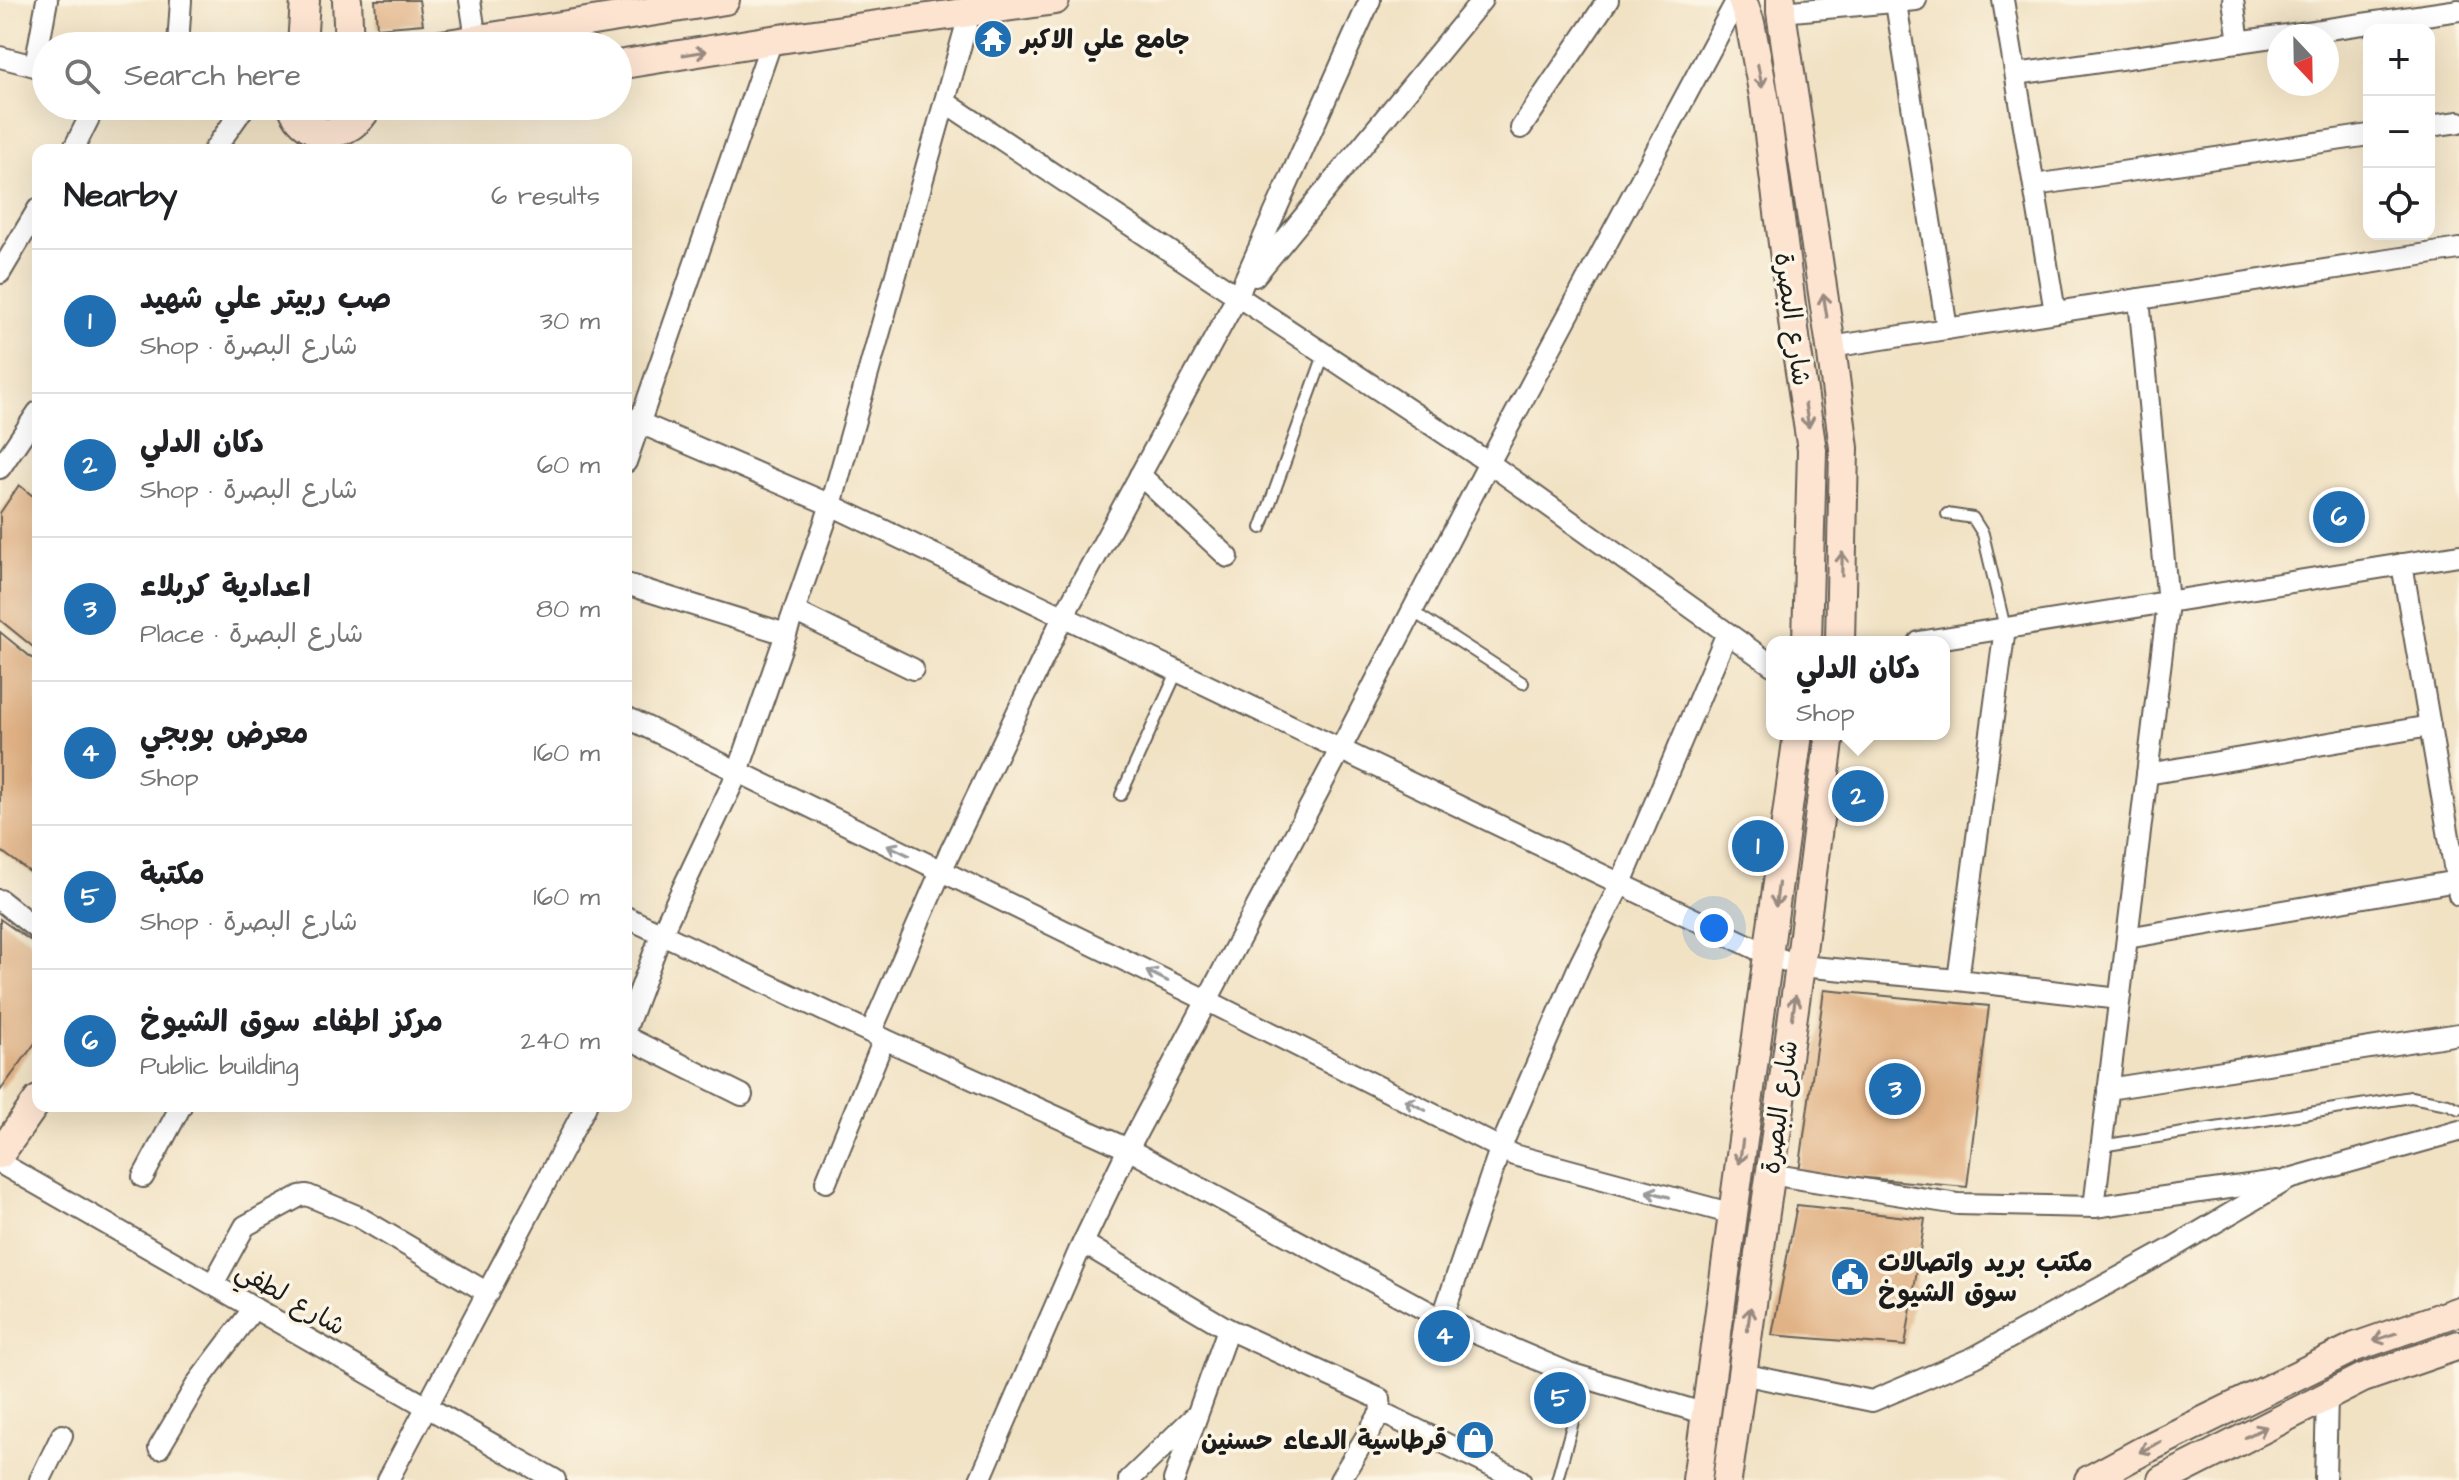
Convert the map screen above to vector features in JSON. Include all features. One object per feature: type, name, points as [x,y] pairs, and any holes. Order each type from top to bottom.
[{"type":"main road","points":[[303,32],[305,0]]},
{"type":"main road","points":[[347,0],[348,32]]},
{"type":"main road","points":[[504,32],[587,11],[725,0]]},
{"type":"main road","points":[[632,63],[954,9],[1055,0]]},
{"type":"main road","name":"شارع البصرة","points":[[1739,0],[1750,23],[1764,96],[1812,450],[1807,636]]},
{"type":"main road","name":"شارع البصرة","points":[[1781,6],[1844,448],[1840,636]]},
{"type":"main road","points":[[300,120],[316,131],[350,140],[359,120]]},
{"type":"main road","name":"شارع البصرة","points":[[1697,1480],[1797,740]]},
{"type":"main road","name":"شارع البصرة","points":[[1727,1480],[1829,740]]},
{"type":"main road","points":[[0,1154],[32,1109]]},
{"type":"main road","points":[[2089,1480],[2355,1347],[2459,1311]]},
{"type":"main road","points":[[2163,1480],[2363,1378],[2459,1345]]},
{"type":"street","points":[[44,32],[47,0]]},
{"type":"street","points":[[179,32],[181,0]]},
{"type":"street","points":[[470,0],[475,32]]},
{"type":"street","points":[[826,1182],[941,871],[1063,617],[1237,297],[1370,0]]},
{"type":"street","points":[[1237,297],[1482,0]]},
{"type":"street","points":[[1521,128],[1608,0]]},
{"type":"street","points":[[980,1480],[1083,1243],[1128,1149],[1489,463],[1739,0]]},
{"type":"street","points":[[2003,0],[2055,312]]},
{"type":"street","points":[[2233,0],[2239,42]]},
{"type":"street","points":[[1781,6],[1906,2],[1947,329]]},
{"type":"street","points":[[632,1012],[662,932],[738,772],[831,505],[945,102],[954,9]]},
{"type":"street","points":[[2339,27],[2459,10]]},
{"type":"street","points":[[2017,74],[2267,38]]},
{"type":"street","points":[[772,40],[632,419],[831,505],[1769,955],[1800,966],[2119,999]]},
{"type":"street","points":[[0,57],[32,66]]},
{"type":"street","points":[[945,102],[1489,463],[1766,661]]},
{"type":"street","points":[[76,144],[88,120]]},
{"type":"street","points":[[218,144],[235,120]]},
{"type":"street","points":[[2435,125],[2459,122]]},
{"type":"street","points":[[2035,185],[2363,136]]},
{"type":"street","points":[[0,273],[32,219]]},
{"type":"street","points":[[1831,347],[2459,249]]},
{"type":"street","points":[[2094,1207],[2168,603],[2139,299]]},
{"type":"street","points":[[0,468],[32,421]]},
{"type":"street","points":[[1140,475],[1228,557]]},
{"type":"street","points":[[1950,637],[2459,555]]},
{"type":"street","points":[[2127,938],[2458,888],[2402,564]]},
{"type":"street","points":[[632,586],[786,634]]},
{"type":"street","points":[[794,611],[913,669]]},
{"type":"street","points":[[1958,980],[2005,628]]},
{"type":"street","points":[[1442,1319],[1500,1149],[1580,964],[1621,883],[1727,633]]},
{"type":"street","points":[[632,720],[1206,1000],[1500,1149],[1733,1214]]},
{"type":"street","points":[[2147,774],[2430,726]]},
{"type":"street","points":[[0,900],[32,925]]},
{"type":"street","points":[[632,920],[878,1036],[1128,1149],[1442,1319],[1585,1378],[1706,1414]]},
{"type":"street","points":[[2108,1089],[2459,1034]]},
{"type":"street","points":[[632,1040],[742,1095]]},
{"type":"street","points":[[143,1177],[178,1112]]},
{"type":"street","points":[[388,1480],[583,1112]]},
{"type":"street","points":[[1770,1174],[1958,1204],[2094,1207],[2289,1179],[2459,1131]]},
{"type":"street","name":"شارع لطفي","points":[[0,1163],[428,1407],[521,1472],[555,1480]]},
{"type":"street","points":[[1742,1374],[1872,1401],[1975,1357],[2167,1251],[2289,1179]]},
{"type":"street","points":[[213,1284],[245,1226],[307,1195],[357,1216],[488,1293]]},
{"type":"street","points":[[1083,1243],[1228,1329],[1380,1399],[1381,1412],[1340,1480]]},
{"type":"street","points":[[159,1448],[198,1382],[254,1308]]},
{"type":"street","points":[[1174,1480],[1228,1329]]},
{"type":"street","points":[[2325,1480],[2327,1396]]},
{"type":"street","points":[[1129,1480],[1200,1411]]},
{"type":"street","points":[[1381,1412],[1520,1480]]},
{"type":"street","points":[[40,1480],[62,1435]]},
{"type":"lane","points":[[1261,528],[1324,355]]},
{"type":"lane","points":[[1947,514],[1973,518],[1983,534],[2005,628]]},
{"type":"lane","points":[[1412,611],[1523,683]]},
{"type":"lane","points":[[1121,795],[1177,672]]},
{"type":"lane","points":[[2101,1146],[2411,1097],[2459,1109]]},
{"type":"lane","points":[[1557,1480],[1585,1378]]},
{"type":"building","points":[[375,0],[419,0],[423,24],[377,28]]},
{"type":"building","points":[[19,485],[32,495],[32,646],[0,620],[0,513]]},
{"type":"building","points":[[0,632],[32,658],[32,874],[0,850]]},
{"type":"building","points":[[0,919],[32,942],[32,1047],[0,1091]]},
{"type":"building","points":[[1824,990],[1989,1006],[1967,1187],[1799,1172]]},
{"type":"building","name":"مكتب بريد واتصالات سوق الشيوخ","points":[[1797,1205],[1925,1219],[1905,1346],[1772,1335]]},
{"type":"place","name":"جامع علي الاكبر","points":[[993,39]]},
{"type":"place","name":"مركز اطفاء سوق الشيوخ","points":[[2339,517]]},
{"type":"place","name":"دكان الدلي","points":[[1858,796]]},
{"type":"place","name":"صب ربيتر علي شهيد","points":[[1758,846]]},
{"type":"place","name":"اعدادية كربلاء","points":[[1895,1089]]},
{"type":"place","name":"مكتب بريد واتصالات سوق الشيوخ","points":[[1850,1277]]},
{"type":"place","name":"معرض بوبجي","points":[[1444,1336]]},
{"type":"place","name":"مكتبة","points":[[1560,1398]]},
{"type":"place","name":"قرطاسية الدعاء حسنين","points":[[1475,1440]]}]
